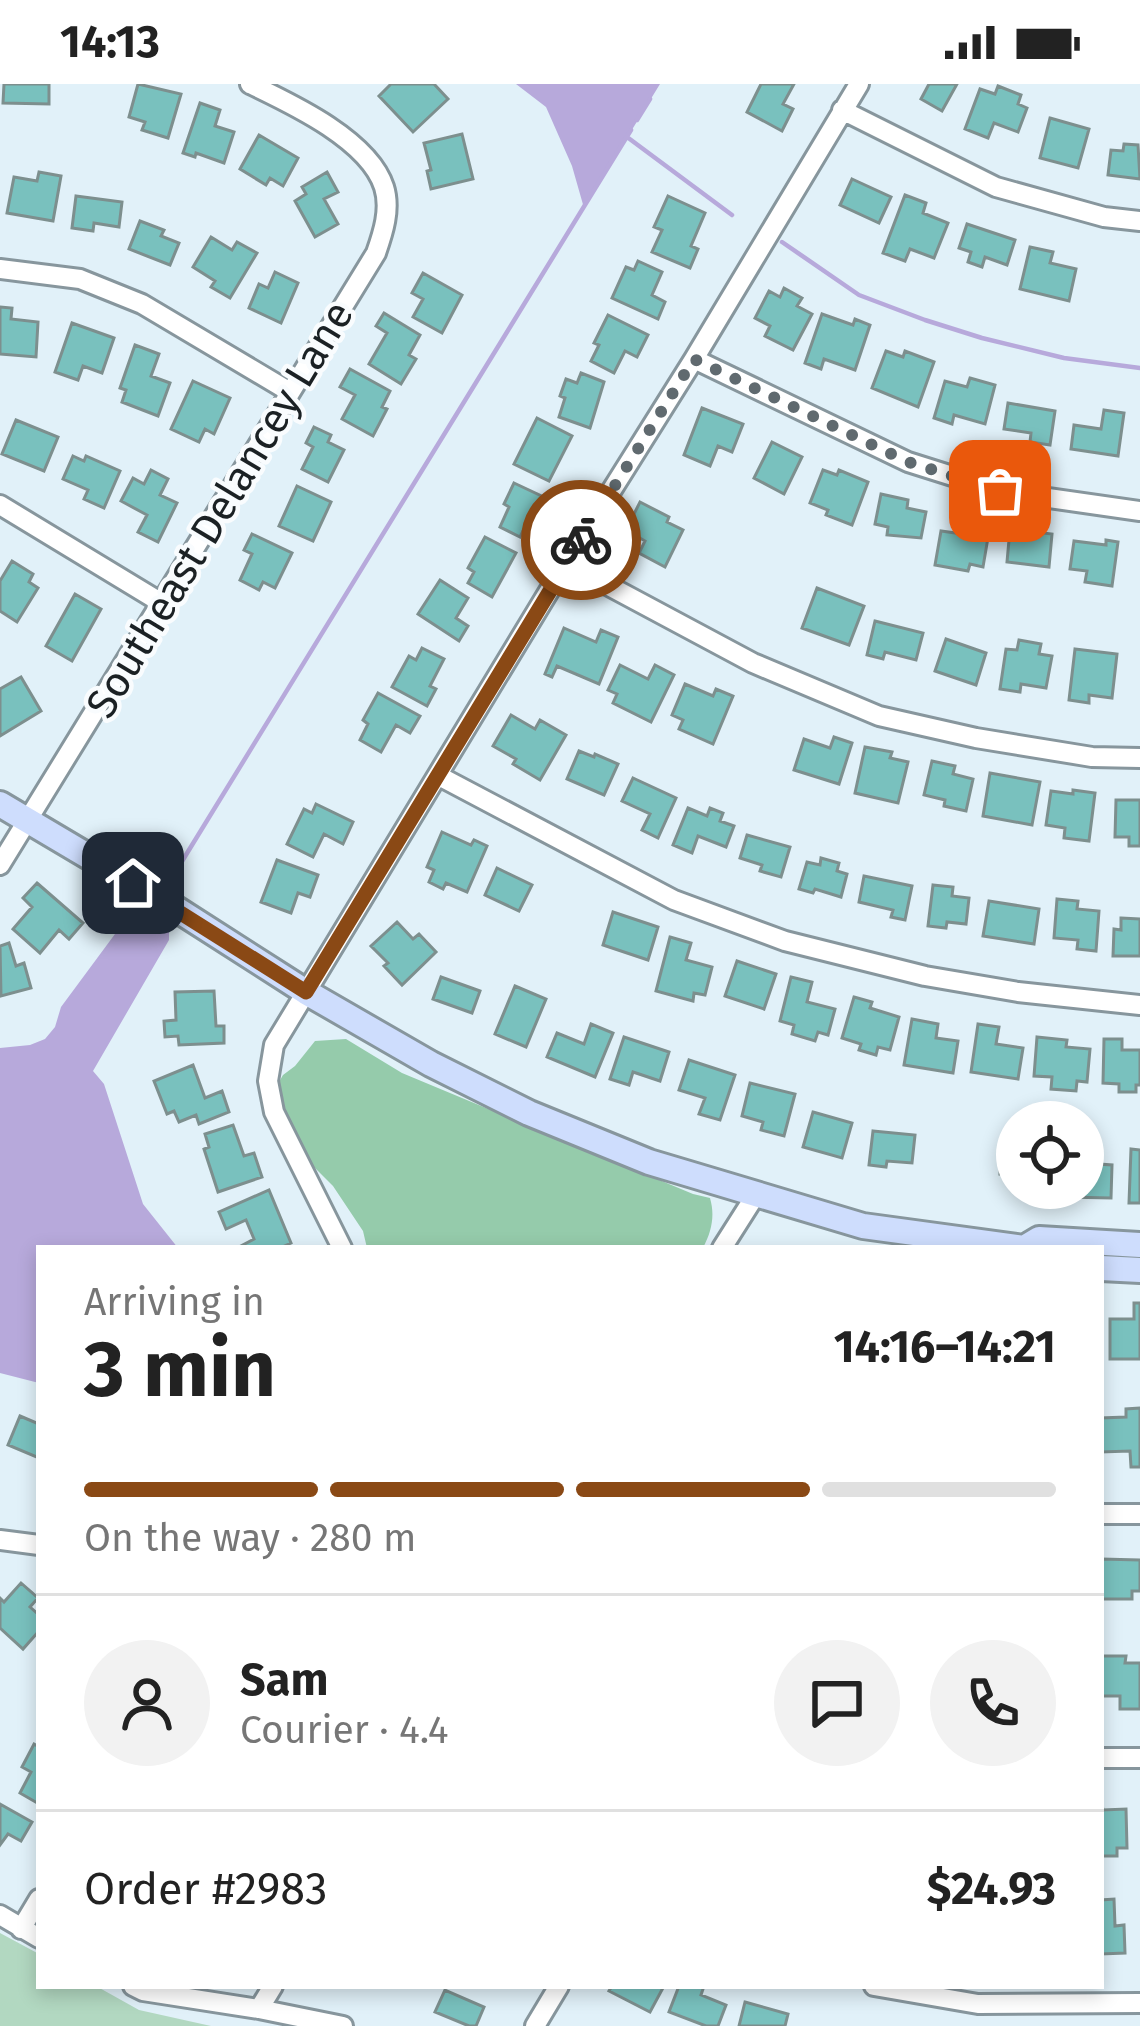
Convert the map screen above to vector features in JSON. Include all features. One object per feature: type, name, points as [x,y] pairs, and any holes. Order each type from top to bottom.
[{"type":"street","name":"Southeast Delancey Lane","points":[[0,866],[376,253],[386,226],[385,189],[369,158],[331,128],[250,84]]},
{"type":"street","points":[[340,1245],[274,1112],[268,1081],[274,1045],[859,84]]},
{"type":"street","points":[[842,110],[996,187],[1104,217],[1140,221]]},
{"type":"street","points":[[0,269],[80,279],[142,304],[290,392]]},
{"type":"street","points":[[694,359],[908,462],[1000,491],[1140,511]]},
{"type":"street","points":[[0,505],[160,602]]},
{"type":"street","points":[[566,563],[752,663],[879,716],[1092,757],[1140,758]]},
{"type":"street","points":[[439,776],[674,901],[785,940],[925,976],[1140,1005]]},
{"type":"street","points":[[0,804],[306,992],[431,1064],[529,1113],[649,1162],[755,1196],[863,1226],[1000,1245]]},
{"type":"street","points":[[724,1245],[755,1196]]},
{"type":"street","points":[[1020,1245],[1039,1239],[1140,1245]]},
{"type":"street","points":[[1104,1268],[1140,1270]]},
{"type":"street","points":[[1104,1514],[1140,1514]]},
{"type":"street","points":[[0,1540],[36,1545]]},
{"type":"street","points":[[1104,1758],[1140,1758]]},
{"type":"street","points":[[0,1915],[30,1934]]},
{"type":"street","points":[[139,1989],[343,2026]]},
{"type":"street","points":[[259,2009],[271,1989]]},
{"type":"street","points":[[535,2026],[557,1989]]},
{"type":"street","points":[[891,1989],[978,2004],[1140,2003]]},
{"type":"green space","points":[[346,1039],[402,1073],[710,1198],[712,1223],[704,1245],[366,1245],[363,1231],[333,1186],[312,1165],[284,1109],[279,1082],[315,1041]]},
{"type":"green space","points":[[0,1933],[36,1952],[36,1989],[101,1989],[139,2010],[211,2026],[0,2026]]},
{"type":"shaded area","points":[[516,84],[660,84],[584,208],[546,107]]},
{"type":"shaded area","points":[[132,911],[169,932],[169,940],[93,1071],[104,1084],[143,1204],[176,1245],[36,1245],[36,1382],[0,1373],[0,1048],[45,1039],[61,1007]]},
{"type":"building","points":[[4,84],[49,84],[49,104],[3,103]]},
{"type":"building","points":[[138,84],[181,94],[168,138],[142,130],[145,122],[129,117]]},
{"type":"building","points":[[391,84],[434,84],[448,99],[413,132],[379,96]]},
{"type":"building","points":[[761,84],[794,84],[783,104],[793,109],[782,131],[747,112]]},
{"type":"building","points":[[929,84],[957,84],[942,111],[921,99]]},
{"type":"building","points":[[998,86],[1021,95],[1018,104],[1027,108],[1018,132],[994,123],[988,138],[965,129],[980,89],[995,94]]},
{"type":"building","points":[[200,103],[220,110],[215,126],[234,132],[224,163],[183,153]]},
{"type":"building","points":[[1050,118],[1089,129],[1078,168],[1040,158]]},
{"type":"building","points":[[462,134],[473,179],[431,189],[424,143]]},
{"type":"building","points":[[259,135],[298,158],[283,186],[270,178],[266,185],[240,169]]},
{"type":"building","points":[[1124,144],[1138,145],[1140,179],[1108,175],[1111,150],[1123,151]]},
{"type":"building","points":[[39,172],[61,176],[53,221],[7,213],[14,177],[37,181]]},
{"type":"building","points":[[327,172],[338,192],[324,199],[338,224],[315,237],[295,201],[306,194],[302,187]]},
{"type":"building","points":[[852,179],[891,197],[879,223],[840,205]]},
{"type":"building","points":[[905,195],[926,203],[923,213],[948,223],[934,258],[910,249],[905,261],[883,253]]},
{"type":"building","points":[[76,196],[122,202],[119,227],[94,223],[93,231],[72,228]]},
{"type":"building","points":[[668,196],[705,213],[691,246],[698,249],[690,268],[652,252],[662,230],[654,227]]},
{"type":"building","points":[[140,221],[164,230],[161,236],[179,243],[170,265],[129,249]]},
{"type":"building","points":[[967,224],[1015,240],[1007,265],[985,257],[982,267],[968,262],[971,252],[959,248]]},
{"type":"building","points":[[211,237],[232,250],[237,242],[257,253],[230,298],[211,287],[215,281],[193,267]]},
{"type":"building","points":[[1030,247],[1053,252],[1050,263],[1076,269],[1069,301],[1020,289]]},
{"type":"building","points":[[638,261],[662,272],[652,295],[665,302],[658,319],[612,298],[626,267],[634,270]]},
{"type":"building","points":[[275,272],[298,283],[281,323],[249,308],[259,284],[268,288]]},
{"type":"building","points":[[423,273],[462,295],[442,333],[413,317],[423,299],[412,293]]},
{"type":"building","points":[[784,288],[802,298],[797,306],[812,314],[793,350],[765,336],[770,326],[755,318],[769,291],[780,297]]},
{"type":"building","points":[[0,307],[12,308],[11,319],[38,322],[36,357],[0,354]]},
{"type":"building","points":[[384,313],[420,335],[409,355],[416,359],[401,384],[369,364],[387,333],[376,326]]},
{"type":"building","points":[[822,314],[853,325],[855,319],[870,325],[855,370],[824,359],[821,369],[805,363]]},
{"type":"building","points":[[608,315],[648,335],[637,357],[625,351],[614,373],[591,361]]},
{"type":"building","points":[[72,323],[114,338],[102,373],[83,366],[78,380],[55,372]]},
{"type":"building","points":[[135,345],[159,354],[151,376],[170,383],[158,416],[122,402],[126,390],[120,388]]},
{"type":"building","points":[[886,351],[903,357],[905,351],[934,362],[918,407],[872,388]]},
{"type":"building","points":[[350,369],[390,391],[373,436],[342,419],[355,395],[340,387]]},
{"type":"building","points":[[581,373],[604,382],[590,428],[559,417],[566,379],[577,383]]},
{"type":"building","points":[[970,378],[995,385],[985,424],[954,415],[952,424],[934,418],[945,381],[967,387]]},
{"type":"building","points":[[193,381],[230,398],[214,434],[205,429],[199,442],[171,429]]},
{"type":"building","points":[[1008,403],[1055,411],[1050,445],[1030,442],[1031,433],[1004,429]]},
{"type":"building","points":[[702,408],[743,424],[732,452],[718,446],[710,466],[684,455]]},
{"type":"building","points":[[1104,410],[1124,413],[1118,456],[1071,449],[1074,425],[1101,429]]},
{"type":"building","points":[[537,418],[572,436],[549,481],[514,464]]},
{"type":"building","points":[[16,420],[58,437],[44,471],[2,454]]},
{"type":"building","points":[[314,427],[331,435],[328,442],[344,450],[328,482],[302,469],[313,447],[306,443]]},
{"type":"building","points":[[772,442],[802,457],[784,494],[754,478]]},
{"type":"building","points":[[73,456],[84,461],[86,456],[120,471],[104,508],[84,499],[88,490],[63,479]]},
{"type":"building","points":[[151,470],[168,479],[160,495],[177,503],[158,542],[138,532],[147,515],[121,501],[133,478],[144,484]]},
{"type":"building","points":[[823,470],[837,475],[839,470],[868,482],[852,525],[810,503]]},
{"type":"building","points":[[514,483],[550,500],[540,519],[531,515],[520,537],[500,527]]},
{"type":"building","points":[[297,486],[331,502],[313,541],[279,526]]},
{"type":"building","points":[[881,494],[908,500],[907,508],[926,512],[921,538],[887,535],[888,527],[875,524]]},
{"type":"building","points":[[640,502],[683,530],[665,567],[639,553],[645,541],[626,530]]},
{"type":"building","points":[[973,517],[991,520],[983,567],[970,564],[968,571],[935,565],[941,531],[970,535]]},
{"type":"building","points":[[1010,529],[1052,534],[1049,567],[1007,562]]},
{"type":"building","points":[[252,534],[292,553],[275,588],[263,582],[259,590],[240,580],[252,554],[244,550]]},
{"type":"building","points":[[485,537],[516,553],[492,597],[468,583],[474,572],[468,568]]},
{"type":"building","points":[[1106,540],[1118,542],[1112,586],[1085,582],[1087,571],[1070,569],[1074,541],[1106,545]]},
{"type":"building","points":[[12,561],[33,574],[29,582],[38,588],[17,622],[0,611],[0,581]]},
{"type":"building","points":[[440,580],[468,598],[456,618],[468,626],[459,641],[418,614]]},
{"type":"building","points":[[817,588],[864,606],[849,645],[802,628]]},
{"type":"building","points":[[75,594],[101,609],[72,661],[46,646]]},
{"type":"building","points":[[875,621],[923,633],[916,660],[885,652],[883,659],[867,655]]},
{"type":"building","points":[[564,628],[596,642],[601,630],[618,637],[599,684],[557,666],[552,677],[545,674]]},
{"type":"building","points":[[946,639],[986,653],[976,685],[935,671]]},
{"type":"building","points":[[1019,640],[1041,644],[1039,654],[1052,656],[1046,688],[1021,684],[1020,692],[1000,689],[1006,649],[1017,650]]},
{"type":"building","points":[[422,648],[444,659],[430,686],[436,689],[427,706],[392,687],[409,656],[416,660]]},
{"type":"building","points":[[1075,649],[1117,654],[1112,698],[1089,695],[1089,703],[1069,700]]},
{"type":"building","points":[[620,665],[648,679],[655,665],[674,675],[651,722],[613,703],[617,694],[608,690]]},
{"type":"building","points":[[21,677],[41,711],[0,736],[0,689]]},
{"type":"building","points":[[685,684],[713,696],[716,689],[733,696],[713,744],[679,729],[683,720],[672,715]]},
{"type":"building","points":[[378,693],[420,716],[410,733],[396,725],[381,752],[360,740],[368,724],[363,720]]},
{"type":"building","points":[[511,715],[535,729],[540,720],[566,735],[540,780],[493,746]]},
{"type":"building","points":[[834,737],[852,743],[839,784],[794,770],[804,739],[830,748]]},
{"type":"building","points":[[865,747],[892,752],[890,758],[908,762],[898,803],[855,793]]},
{"type":"building","points":[[579,751],[618,764],[604,795],[567,779]]},
{"type":"building","points":[[932,761],[955,766],[953,774],[973,779],[966,811],[924,795]]},
{"type":"building","points":[[990,773],[1040,782],[1032,825],[983,816]]},
{"type":"building","points":[[633,778],[676,798],[658,838],[642,830],[650,814],[622,801]]},
{"type":"building","points":[[1073,790],[1095,793],[1089,841],[1064,838],[1065,828],[1046,825],[1051,791],[1073,794]]},
{"type":"building","points":[[1116,800],[1140,800],[1140,846],[1129,846],[1129,837],[1115,837]]},
{"type":"building","points":[[316,804],[353,822],[343,844],[324,834],[313,857],[287,844],[304,809],[312,813]]},
{"type":"building","points":[[688,808],[707,816],[710,808],[723,813],[720,821],[734,826],[726,847],[698,836],[692,853],[673,845]]},
{"type":"building","points":[[442,832],[471,845],[474,840],[487,846],[467,892],[429,882],[434,870],[427,867]]},
{"type":"building","points":[[747,835],[790,847],[781,877],[740,858]]},
{"type":"building","points":[[821,858],[839,863],[837,871],[847,874],[841,897],[799,889],[807,862],[820,865]]},
{"type":"building","points":[[277,860],[318,875],[310,897],[298,893],[291,913],[261,902]]},
{"type":"building","points":[[497,868],[532,885],[519,911],[485,895]]},
{"type":"building","points":[[864,876],[912,886],[905,920],[891,917],[893,910],[859,902]]},
{"type":"building","points":[[37,883],[83,923],[69,939],[59,930],[40,953],[13,929],[32,907],[23,898]]},
{"type":"building","points":[[933,885],[953,887],[952,896],[969,898],[966,924],[928,926]]},
{"type":"building","points":[[1057,899],[1078,901],[1077,909],[1099,911],[1096,951],[1077,949],[1078,940],[1054,938]]},
{"type":"building","points":[[989,901],[1039,909],[1034,944],[983,936]]},
{"type":"building","points":[[613,912],[658,927],[648,960],[603,945]]},
{"type":"building","points":[[1121,918],[1140,919],[1140,956],[1113,956],[1114,929],[1121,930]]},
{"type":"building","points":[[397,922],[413,939],[419,934],[436,952],[402,985],[371,946]]},
{"type":"building","points":[[670,937],[691,943],[686,960],[712,967],[705,995],[694,993],[693,1001],[656,991]]},
{"type":"building","points":[[9,943],[16,966],[24,963],[31,988],[1,996],[0,946]]},
{"type":"building","points":[[737,961],[776,974],[764,1009],[725,996]]},
{"type":"building","points":[[441,977],[480,991],[472,1013],[433,999]]},
{"type":"building","points":[[791,977],[812,982],[807,1002],[835,1009],[828,1035],[818,1032],[815,1041],[792,1034],[794,1025],[780,1021]]},
{"type":"building","points":[[515,986],[546,999],[526,1047],[495,1034]]},
{"type":"building","points":[[214,991],[216,1026],[224,1026],[224,1043],[179,1045],[178,1036],[165,1037],[164,1021],[176,1020],[175,992]]},
{"type":"building","points":[[854,997],[899,1017],[890,1050],[878,1047],[876,1055],[842,1038]]},
{"type":"building","points":[[912,1019],[938,1024],[936,1038],[958,1041],[953,1073],[904,1065]]},
{"type":"building","points":[[591,1024],[613,1033],[595,1077],[547,1057],[557,1033],[584,1044]]},
{"type":"building","points":[[978,1024],[999,1027],[996,1044],[1023,1048],[1018,1079],[971,1072]]},
{"type":"building","points":[[624,1037],[669,1052],[660,1081],[633,1072],[629,1085],[610,1079]]},
{"type":"building","points":[[1037,1037],[1067,1040],[1066,1047],[1090,1049],[1087,1082],[1077,1081],[1076,1091],[1051,1089],[1052,1077],[1034,1076]]},
{"type":"building","points":[[1104,1039],[1122,1039],[1122,1050],[1140,1050],[1136,1092],[1119,1092],[1119,1084],[1103,1083]]},
{"type":"building","points":[[689,1060],[735,1075],[720,1120],[699,1114],[705,1098],[679,1090]]},
{"type":"building","points":[[193,1065],[205,1098],[222,1091],[229,1112],[199,1124],[196,1115],[179,1122],[174,1111],[167,1114],[154,1081]]},
{"type":"building","points":[[750,1083],[795,1094],[784,1136],[761,1130],[763,1122],[742,1116]]},
{"type":"building","points":[[813,1112],[852,1123],[842,1158],[803,1147]]},
{"type":"building","points":[[233,1125],[244,1156],[254,1153],[262,1177],[218,1192],[204,1149],[209,1147],[205,1134]]},
{"type":"building","points":[[873,1131],[915,1135],[912,1163],[869,1165]]},
{"type":"building","points":[[1131,1149],[1140,1150],[1140,1203],[1129,1203]]},
{"type":"building","points":[[1104,1164],[1112,1165],[1111,1198],[1104,1198]]},
{"type":"building","points":[[269,1190],[291,1243],[243,1245],[254,1239],[246,1220],[226,1229],[219,1212]]},
{"type":"building","points":[[1134,1303],[1140,1303],[1140,1359],[1110,1359],[1110,1319],[1134,1319]]},
{"type":"building","points":[[1140,1408],[1140,1467],[1131,1467],[1130,1451],[1104,1452],[1104,1418],[1126,1417],[1126,1409]]},
{"type":"building","points":[[20,1416],[36,1423],[36,1457],[8,1445]]},
{"type":"building","points":[[1104,1559],[1140,1560],[1140,1591],[1132,1591],[1132,1599],[1104,1599]]},
{"type":"building","points":[[21,1583],[36,1596],[30,1607],[36,1612],[36,1634],[23,1649],[0,1628],[0,1598],[4,1602]]},
{"type":"building","points":[[1104,1656],[1126,1656],[1125,1663],[1140,1663],[1140,1709],[1120,1709],[1120,1696],[1104,1696]]},
{"type":"building","points":[[34,1744],[36,1802],[20,1793],[31,1772],[22,1767]]},
{"type":"building","points":[[0,1804],[32,1822],[21,1841],[8,1834],[0,1845]]},
{"type":"building","points":[[1126,1809],[1127,1848],[1117,1848],[1117,1856],[1104,1856],[1104,1810]]},
{"type":"building","points":[[1114,1899],[1115,1926],[1124,1925],[1125,1953],[1104,1954],[1104,1900]]},
{"type":"building","points":[[610,1989],[662,1989],[650,2012]]},
{"type":"building","points":[[678,1989],[703,1989],[701,1995],[726,2005],[718,2026],[669,2012]]},
{"type":"building","points":[[445,1990],[484,2007],[476,2026],[435,2012]]},
{"type":"building","points":[[745,2002],[788,2014],[785,2026],[739,2026]]},
{"type":"waterway","points":[[637,120],[650,99]]},
{"type":"waterway","points":[[173,876],[631,130]]},
{"type":"waterway","points":[[627,137],[732,215]]},
{"type":"waterway","points":[[782,242],[859,295],[925,320],[1064,358],[1140,368]]},
{"type":"way so far","points":[[581,540],[694,359],[908,462],[1000,491]]},
{"type":"route","points":[[133,883],[306,992],[581,540]]}]
